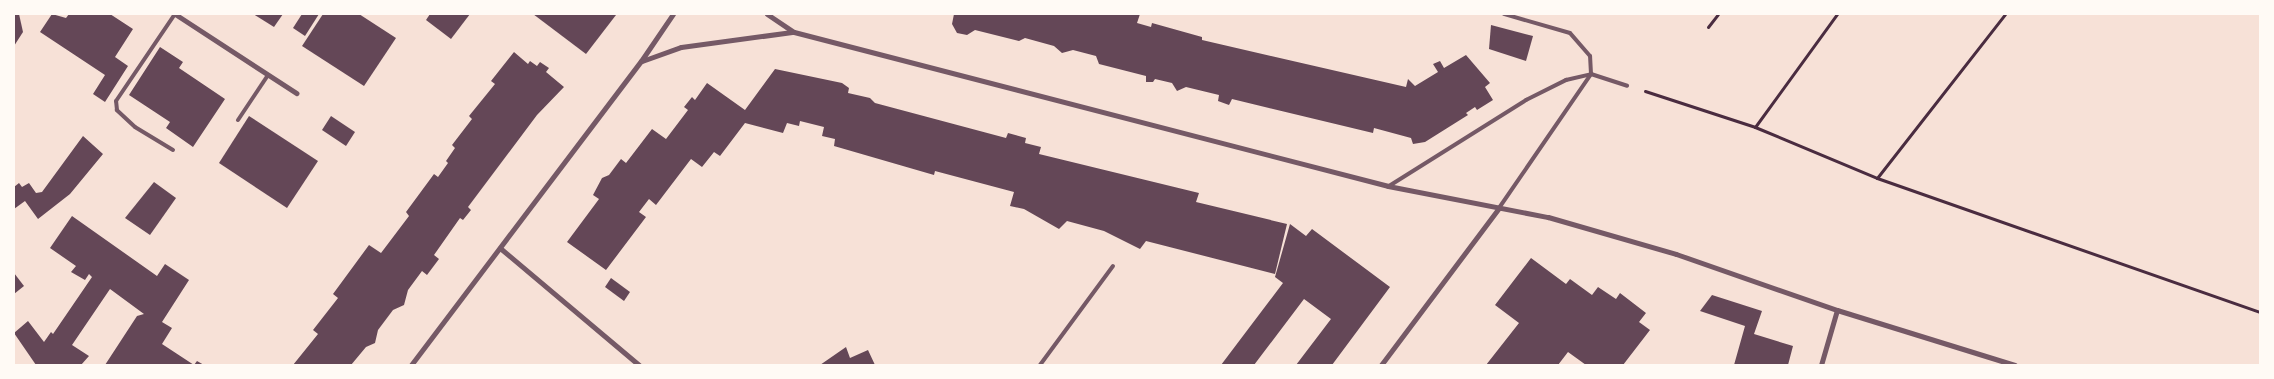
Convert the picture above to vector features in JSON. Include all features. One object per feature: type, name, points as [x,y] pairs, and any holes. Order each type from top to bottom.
[{"type":"street","points":[[175,14],[296,94]]},
{"type":"street","points":[[411,365],[641,61],[673,14]]},
{"type":"street","points":[[766,14],[794,32],[1388,186],[1548,217],[1676,254],[1837,310],[2015,365]]},
{"type":"street","points":[[641,61],[681,47],[794,32]]},
{"type":"street","points":[[1381,365],[1499,208]]},
{"type":"street","points":[[500,248],[639,365]]},
{"type":"street","points":[[1821,365],[1837,310]]},
{"type":"lane","points":[[173,150],[135,127],[117,110],[116,101],[175,14]]},
{"type":"lane","points":[[1499,208],[1592,74],[1590,56],[1570,33],[1504,14]]},
{"type":"lane","points":[[1388,186],[1526,100],[1566,80],[1592,74],[1627,86]]},
{"type":"lane","points":[[238,120],[268,75]]},
{"type":"lane","points":[[1040,365],[1113,266]]},
{"type":"path","points":[[1708,27],[1718,14]]},
{"type":"path","points":[[1755,127],[1837,14]]},
{"type":"path","points":[[1877,178],[2005,14]]},
{"type":"path","points":[[1627,86],[1755,127],[1877,178],[2260,312]]},
{"type":"building","points":[[14,14],[19,14],[23,32],[14,46]]},
{"type":"building","points":[[52,14],[66,18],[69,14],[110,14],[133,29],[115,57],[128,66],[105,102],[93,94],[105,75],[40,32]]},
{"type":"building","points":[[253,14],[283,14],[274,27]]},
{"type":"building","points":[[302,14],[319,14],[305,36],[293,28]]},
{"type":"building","points":[[323,14],[359,14],[396,38],[364,86],[302,46]]},
{"type":"building","points":[[430,14],[470,14],[451,39],[426,20]]},
{"type":"building","points":[[533,14],[614,14],[616,15],[586,54]]},
{"type":"building","points":[[954,14],[1140,14],[1137,23],[1151,27],[1152,23],[1202,37],[1202,40],[1406,87],[1408,79],[1415,86],[1438,72],[1433,64],[1440,61],[1444,68],[1466,55],[1490,83],[1485,87],[1493,100],[1477,110],[1475,107],[1466,113],[1468,115],[1425,142],[1413,144],[1411,138],[1374,128],[1373,133],[1232,99],[1229,105],[1218,101],[1219,95],[1186,87],[1177,91],[1172,83],[1155,79],[1153,82],[1146,82],[1146,76],[1099,64],[1096,56],[1073,50],[1062,53],[1054,46],[1025,38],[1019,41],[975,30],[967,35],[957,33],[952,24]]},
{"type":"building","points":[[1491,25],[1533,36],[1526,61],[1489,49]]},
{"type":"building","points":[[160,47],[183,62],[179,68],[225,99],[193,147],[166,128],[170,122],[129,95]]},
{"type":"building","points":[[514,52],[528,64],[530,61],[537,66],[540,62],[549,68],[546,72],[564,87],[537,115],[468,207],[471,210],[463,220],[460,218],[434,255],[439,259],[427,275],[422,271],[408,290],[404,305],[393,310],[378,330],[375,343],[366,347],[351,365],[293,365],[318,334],[313,330],[338,298],[333,294],[369,245],[381,253],[409,216],[406,212],[434,174],[438,177],[448,163],[446,161],[455,148],[452,145],[472,119],[469,116],[495,84],[491,81]]},
{"type":"building","points":[[775,69],[842,83],[849,88],[848,93],[870,98],[875,103],[1006,138],[1008,133],[1026,138],[1025,143],[1041,147],[1039,154],[1199,193],[1196,202],[1287,224],[1275,274],[1146,241],[1140,249],[1104,231],[1067,221],[1059,229],[1024,209],[1010,206],[1014,192],[935,171],[934,175],[834,146],[835,139],[822,136],[824,127],[800,121],[799,126],[787,123],[783,133],[745,123],[720,156],[714,152],[702,167],[691,159],[656,205],[649,199],[639,212],[646,217],[606,270],[567,242],[599,199],[593,195],[602,178],[609,175],[621,159],[626,163],[652,129],[666,139],[688,110],[684,107],[692,97],[695,100],[707,83],[745,110]]},
{"type":"building","points":[[249,116],[318,161],[287,208],[219,163]]},
{"type":"building","points":[[331,116],[355,132],[346,146],[322,130]]},
{"type":"building","points":[[83,136],[103,154],[70,194],[38,219],[25,201],[14,209],[14,187],[19,183],[22,187],[29,183],[36,193],[42,192]]},
{"type":"building","points":[[154,182],[176,198],[150,235],[125,218]]},
{"type":"building","points":[[72,216],[157,276],[165,264],[189,280],[162,322],[172,328],[162,344],[194,365],[105,365],[137,316],[144,314],[110,289],[72,345],[89,356],[81,365],[36,365],[14,333],[28,321],[44,342],[51,332],[53,334],[92,277],[89,274],[85,280],[71,272],[76,266],[50,248]]},
{"type":"building","points":[[1290,224],[1306,236],[1312,229],[1390,287],[1332,365],[1296,365],[1331,319],[1304,299],[1254,365],[1221,365],[1283,283],[1275,277]]},
{"type":"building","points":[[1531,258],[1566,284],[1570,279],[1592,295],[1598,287],[1616,299],[1620,293],[1646,313],[1639,322],[1650,330],[1623,365],[1586,365],[1568,352],[1558,365],[1486,365],[1519,323],[1495,305]]},
{"type":"building","points":[[14,273],[24,286],[14,294]]},
{"type":"building","points":[[611,278],[630,292],[624,301],[605,287]]},
{"type":"building","points":[[1712,295],[1762,311],[1754,334],[1793,346],[1788,365],[1734,365],[1745,326],[1700,311]]},
{"type":"building","points":[[846,347],[850,358],[868,350],[875,365],[820,365]]},
{"type":"building","points":[[197,361],[204,365],[194,365]]}]
